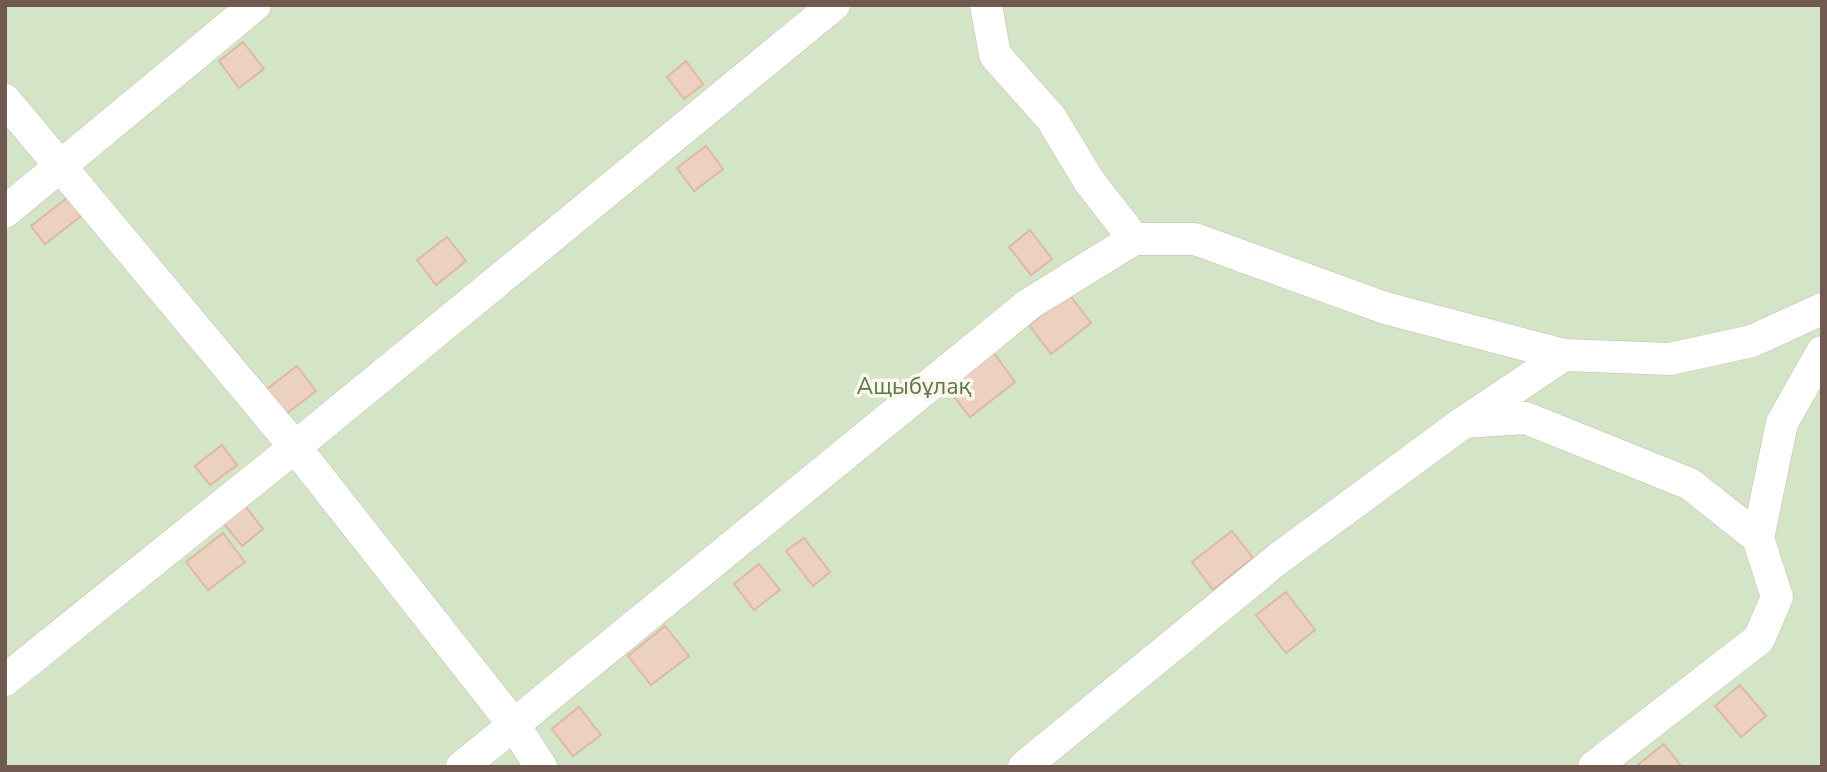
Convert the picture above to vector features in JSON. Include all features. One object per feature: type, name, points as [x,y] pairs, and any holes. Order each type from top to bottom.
[{"type":"street","points":[[5,212],[256,5]]},
{"type":"street","points":[[5,680],[295,447],[834,5]]},
{"type":"street","points":[[986,5],[995,55],[1051,118],[1089,181],[1134,239]]},
{"type":"street","points":[[5,100],[295,447],[514,725],[541,767]]},
{"type":"street","points":[[462,767],[1029,304],[1134,239],[1195,239],[1385,308],[1564,355],[1670,359],[1752,341],[1822,309]]},
{"type":"street","points":[[1594,767],[1759,639],[1777,597],[1758,538],[1782,423],[1822,352]]},
{"type":"street","points":[[1024,767],[1279,558],[1464,422],[1564,355]]},
{"type":"street","points":[[1516,387],[1527,418]]},
{"type":"street","points":[[1464,422],[1527,418],[1690,484],[1758,538]]},
{"type":"green space","name":"Ащыбұлақ","points":[[5,5],[1822,5],[1822,767],[5,767]]},
{"type":"building","points":[[243,42],[264,69],[239,88],[219,61]]},
{"type":"building","points":[[686,61],[703,84],[684,99],[667,77]]},
{"type":"building","points":[[706,146],[723,169],[694,191],[677,168]]},
{"type":"building","points":[[67,198],[81,216],[45,244],[31,226]]},
{"type":"building","points":[[1030,230],[1052,259],[1031,275],[1009,247]]},
{"type":"building","points":[[447,237],[466,261],[436,285],[417,260]]},
{"type":"building","points":[[1069,294],[1091,323],[1051,354],[1029,325]]},
{"type":"building","points":[[993,352],[1015,382],[970,417],[947,388]]},
{"type":"building","points":[[297,366],[316,391],[286,414],[267,389]]},
{"type":"building","points":[[222,445],[237,465],[210,485],[195,466]]},
{"type":"building","points":[[242,502],[263,529],[242,546],[220,519]]},
{"type":"building","points":[[1232,531],[1253,558],[1213,590],[1192,562]]},
{"type":"building","points":[[223,533],[245,562],[208,590],[186,562]]},
{"type":"building","points":[[804,538],[830,572],[813,586],[786,551]]},
{"type":"building","points":[[759,564],[780,590],[754,610],[734,584]]},
{"type":"building","points":[[1286,592],[1315,630],[1286,653],[1256,615]]},
{"type":"building","points":[[665,626],[689,656],[651,685],[628,656]]},
{"type":"building","points":[[1740,685],[1766,716],[1741,737],[1715,706]]},
{"type":"building","points":[[579,707],[601,735],[573,756],[552,729]]},
{"type":"building","points":[[1664,744],[1682,767],[1635,767]]}]
